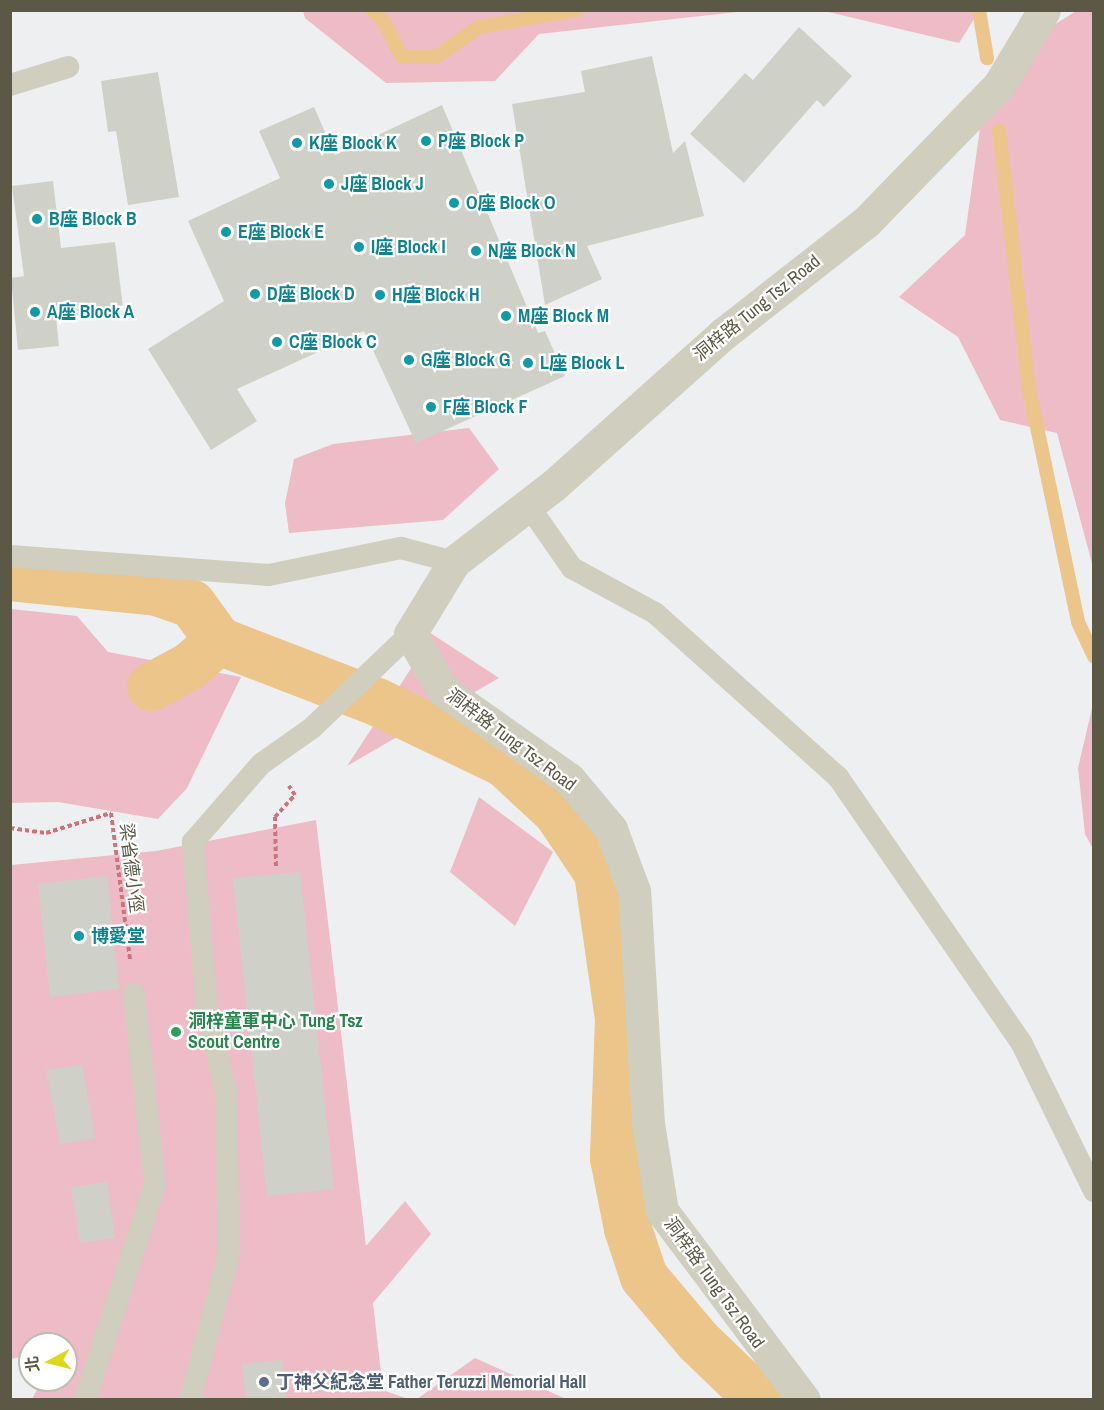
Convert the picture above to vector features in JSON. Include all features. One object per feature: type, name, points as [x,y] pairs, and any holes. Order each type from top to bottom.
[{"type":"street","name":"洞梓路 Tung Tsz Road","points":[[804,1400],[662,1211],[648,1124],[634,891],[611,829],[569,779],[443,690],[410,634],[454,562],[528,505],[723,334],[866,222],[999,85],[1044,10]]},
{"type":"lane","points":[[10,85],[68,67]]},
{"type":"lane","points":[[528,505],[572,568],[656,613],[838,777],[1022,1044],[1094,1191]]},
{"type":"lane","points":[[10,556],[269,575],[401,548],[454,562]]},
{"type":"lane","points":[[190,1400],[230,1254],[226,1092],[207,1010],[193,842],[261,764],[312,728],[388,660],[410,634]]},
{"type":"lane","points":[[85,1400],[155,1185],[134,994]]},
{"type":"path","points":[[261,764],[283,776],[295,795],[275,818],[276,866]]},
{"type":"path","name":"梁省德小徑","points":[[10,828],[46,833],[111,813],[134,994]]},
{"type":"shaded area","points":[[303,10],[746,11],[539,34],[495,81],[386,83],[305,18]]},
{"type":"shaded area","points":[[824,11],[979,11],[959,43]]},
{"type":"shaded area","points":[[1076,11],[1093,11],[1093,567],[1057,433],[1000,420],[958,337],[899,297],[965,235],[981,121],[997,61]]},
{"type":"shaded area","points":[[469,428],[499,469],[443,520],[289,533],[285,503],[294,459],[333,444]]},
{"type":"shaded area","points":[[11,609],[77,616],[108,652],[241,677],[187,788],[158,819],[58,802],[11,803]]},
{"type":"shaded area","points":[[429,632],[499,678],[347,766],[410,670]]},
{"type":"shaded area","points":[[1093,704],[1093,849],[1085,834],[1078,768]]},
{"type":"shaded area","points":[[479,797],[553,852],[515,926],[450,872]]},
{"type":"shaded area","name":"洞梓童軍中心 Tung Tsz Scout Centre","points":[[316,820],[366,1246],[405,1201],[431,1234],[373,1303],[383,1390],[408,1399],[32,1399],[36,1392],[78,1392],[78,1332],[18,1332],[18,1358],[11,1359],[11,865],[156,851]]},
{"type":"shaded area","points":[[475,1358],[566,1399],[417,1399]]},
{"type":"building","points":[[799,27],[852,76],[824,107],[817,100],[744,183],[690,134],[745,73],[753,80]]},
{"type":"building","points":[[652,56],[673,153],[685,141],[704,216],[587,246],[602,279],[545,305],[512,104],[585,92],[581,71]]},
{"type":"building","points":[[158,72],[179,197],[128,205],[116,131],[108,132],[101,81]]},
{"type":"building","points":[[442,105],[538,333],[545,331],[565,376],[416,443],[364,331],[237,389],[257,421],[211,450],[148,349],[224,301],[188,221],[280,178],[259,131],[314,107],[335,155]]},
{"type":"building","points":[[53,181],[61,248],[115,242],[123,308],[56,317],[59,346],[18,350],[11,278],[24,276],[12,186]]},
{"type":"building","points":[[300,872],[334,1189],[267,1196],[233,878]]},
{"type":"building","name":"博愛堂","points":[[107,876],[119,989],[50,997],[38,884]]},
{"type":"building","points":[[82,1065],[95,1138],[60,1144],[46,1070]]},
{"type":"building","points":[[107,1182],[115,1238],[80,1243],[71,1187]]},
{"type":"building","name":"丁神父紀念堂 Father Teruzzi Memorial Hall","points":[[282,1360],[286,1400],[246,1400],[242,1364]]},
{"type":"waterway","points":[[372,10],[384,22],[402,57],[436,57],[479,27],[577,10]]},
{"type":"waterway","points":[[979,10],[987,58]]},
{"type":"waterway","points":[[999,130],[1029,389],[1078,622],[1094,656]]},
{"type":"waterway","points":[[10,577],[157,592],[192,604],[219,641],[377,702],[504,763],[557,812],[598,873],[619,1019],[614,1158],[628,1229],[644,1277],[698,1341],[759,1400]]},
{"type":"waterway","points":[[151,687],[190,666],[219,641]]},
{"type":"place","name":"P座 Block P","points":[[426,141]]},
{"type":"place","name":"K座 Block K","points":[[297,143]]},
{"type":"place","name":"J座 Block J","points":[[329,184]]},
{"type":"place","name":"O座 Block O","points":[[454,203]]},
{"type":"place","name":"B座 Block B","points":[[37,219]]},
{"type":"place","name":"E座 Block E","points":[[226,232]]},
{"type":"place","name":"I座 Block I","points":[[359,247]]},
{"type":"place","name":"N座 Block N","points":[[476,251]]},
{"type":"place","name":"D座 Block D","points":[[255,294]]},
{"type":"place","name":"H座 Block H","points":[[380,295]]},
{"type":"place","name":"A座 Block A","points":[[35,312]]},
{"type":"place","name":"M座 Block M","points":[[506,316]]},
{"type":"place","name":"C座 Block C","points":[[277,342]]},
{"type":"place","name":"G座 Block G","points":[[409,360]]},
{"type":"place","name":"L座 Block L","points":[[528,363]]},
{"type":"place","name":"F座 Block F","points":[[431,407]]},
{"type":"place","name":"博愛堂","points":[[79,936]]},
{"type":"place","name":"洞梓童軍中心 Tung Tsz Scout Centre","points":[[176,1032]]},
{"type":"place","name":"丁神父紀念堂 Father Teruzzi Memorial Hall","points":[[264,1382]]}]
